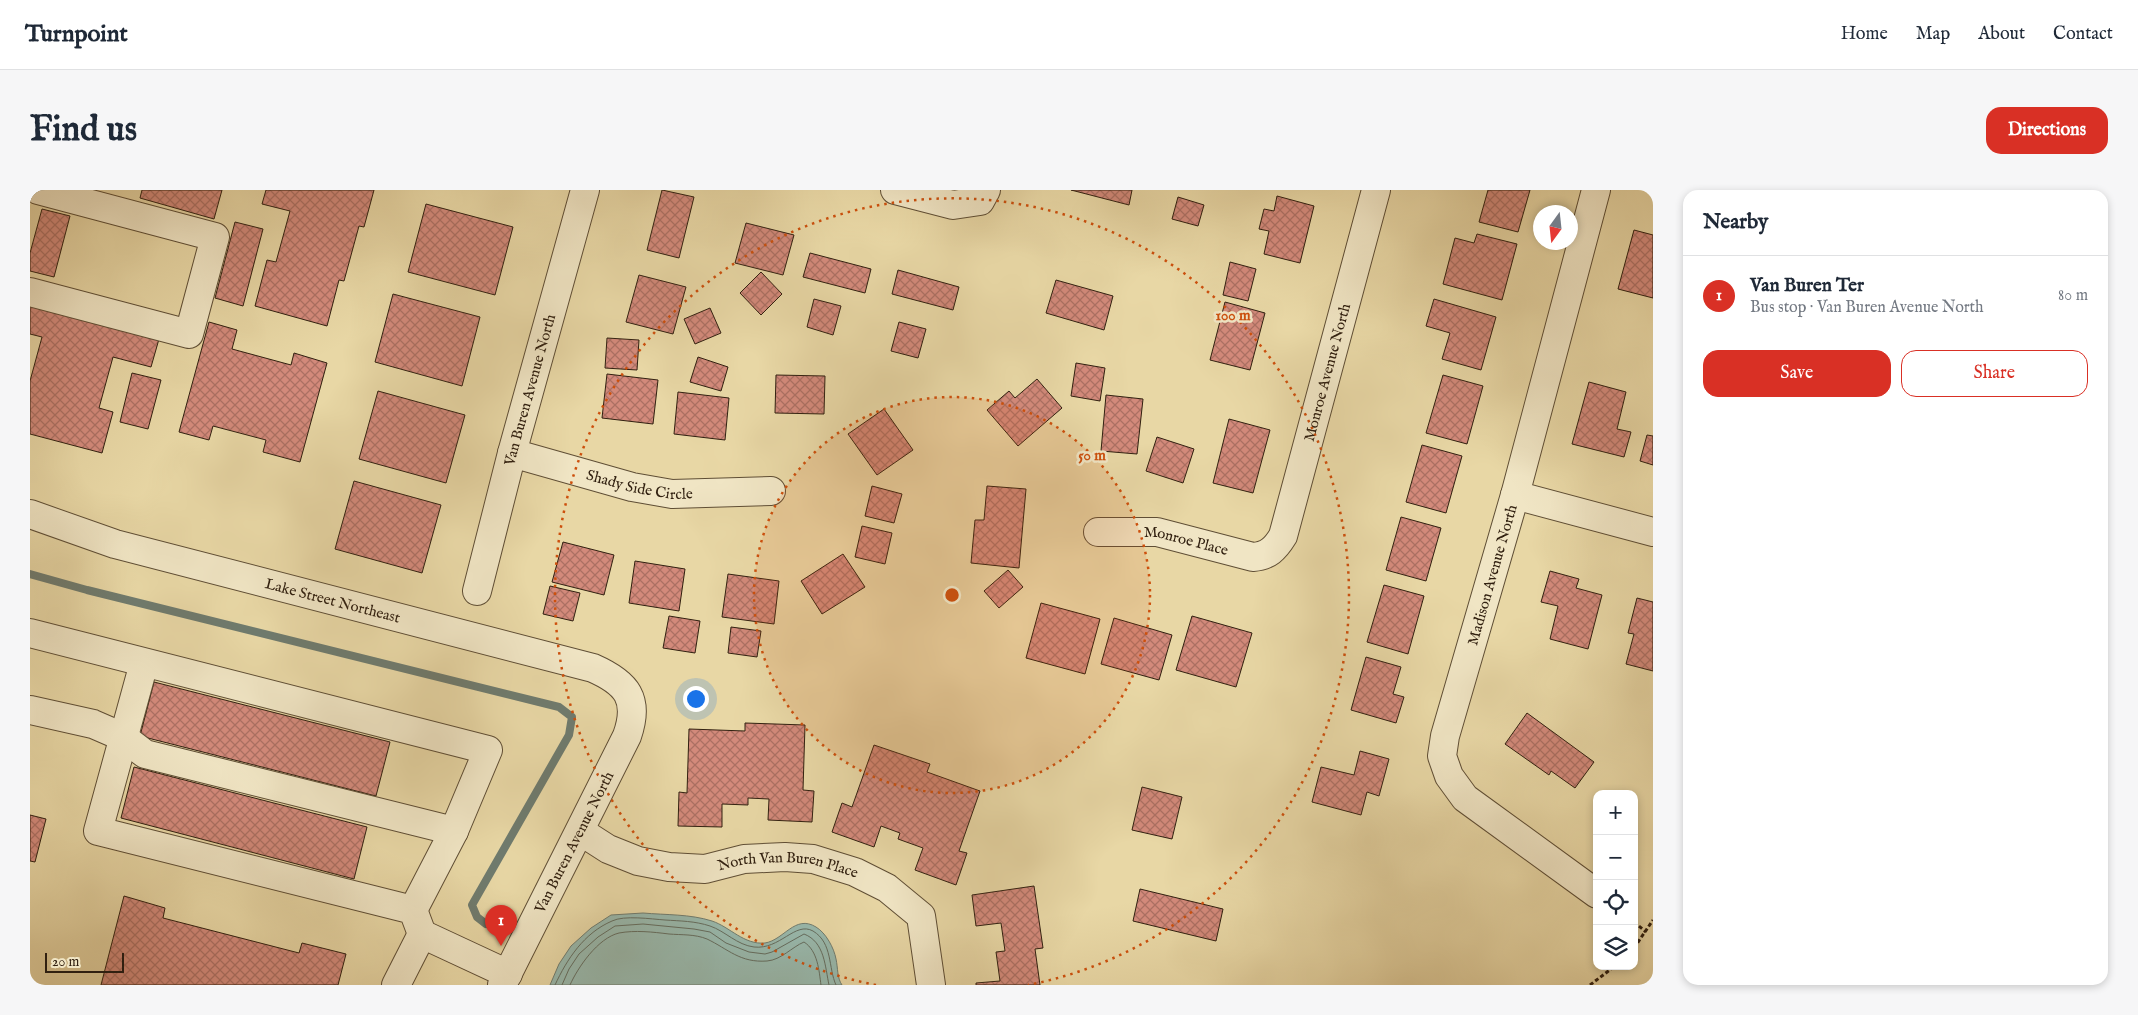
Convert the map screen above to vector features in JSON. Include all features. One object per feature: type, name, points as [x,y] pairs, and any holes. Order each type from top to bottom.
[{"type":"street","points":[[30,204],[34,190]]},
{"type":"street","points":[[30,292],[189,334],[215,237],[119,200],[38,190]]},
{"type":"street","name":"Van Buren Avenue North","points":[[477,591],[512,453],[585,190]]},
{"type":"street","points":[[895,190],[953,205],[983,195]]},
{"type":"street","name":"Monroe Avenue North","points":[[1272,552],[1282,536],[1376,190]]},
{"type":"street","name":"Madison Avenue North","points":[[1593,891],[1465,798],[1449,776],[1442,756],[1445,736],[1515,495],[1596,190]]},
{"type":"street","name":"Shady Side Circle","points":[[512,453],[632,487],[672,494],[771,491]]},
{"type":"street","points":[[1515,495],[1653,532]]},
{"type":"street","name":"Lake Street Northeast","points":[[30,514],[115,544],[593,668],[610,676],[620,684],[628,697]]},
{"type":"street","name":"Monroe Place","points":[[1098,532],[1158,532],[1253,557],[1272,552]]},
{"type":"street","points":[[30,633],[488,750],[417,922],[396,985]]},
{"type":"street","points":[[144,663],[98,831],[417,922],[505,979]]},
{"type":"street","name":"Van Buren Avenue North","points":[[505,979],[627,736],[632,721],[633,709],[628,697]]},
{"type":"street","points":[[30,710],[93,724],[123,737],[145,754],[454,831]]},
{"type":"street","name":"North Van Buren Place","points":[[580,831],[616,852],[638,861],[669,867],[705,869],[744,859],[785,857],[813,859],[855,872],[886,888],[921,916],[931,985]]},
{"type":"path","points":[[1638,943],[1653,920]]},
{"type":"path","points":[[1638,925],[1646,932]]},
{"type":"path","points":[[1590,985],[1610,970]]},
{"type":"water","points":[[643,913],[687,916],[712,921],[757,943],[772,941],[796,926],[809,924],[820,930],[829,941],[835,955],[838,976],[842,985],[550,985],[559,964],[571,946],[591,928],[611,915]]},
{"type":"building","points":[[142,190],[222,190],[214,219],[140,198]]},
{"type":"building","points":[[266,190],[374,190],[364,227],[359,226],[344,281],[339,280],[327,326],[255,306],[267,260],[276,262],[290,211],[262,204]]},
{"type":"building","points":[[662,190],[694,197],[679,258],[647,250]]},
{"type":"building","points":[[1071,190],[1132,190],[1129,205]]},
{"type":"building","points":[[1488,190],[1530,190],[1518,232],[1479,222]]},
{"type":"building","points":[[1277,196],[1314,206],[1300,263],[1264,254],[1269,231],[1259,229],[1264,209],[1274,211]]},
{"type":"building","points":[[1178,197],[1204,205],[1198,226],[1172,219]]},
{"type":"building","points":[[426,204],[513,227],[495,295],[408,272]]},
{"type":"building","points":[[42,209],[70,216],[54,277],[30,271],[30,253]]},
{"type":"building","points":[[235,222],[263,229],[243,306],[215,298]]},
{"type":"building","points":[[746,223],[794,235],[783,275],[735,263]]},
{"type":"building","points":[[1634,230],[1653,235],[1653,298],[1618,289]]},
{"type":"building","points":[[1477,234],[1517,244],[1502,300],[1443,284],[1455,238],[1474,243]]},
{"type":"building","points":[[810,253],[871,269],[865,293],[803,277]]},
{"type":"building","points":[[1230,262],[1256,269],[1248,301],[1223,295]]},
{"type":"building","points":[[898,270],[959,287],[953,310],[892,294]]},
{"type":"building","points":[[761,272],[782,294],[761,315],[740,293]]},
{"type":"building","points":[[639,275],[686,287],[673,334],[626,322]]},
{"type":"building","points":[[1056,280],[1113,296],[1104,330],[1046,313]]},
{"type":"building","points":[[393,294],[480,317],[462,386],[375,362]]},
{"type":"building","points":[[814,299],[841,306],[833,335],[807,327]]},
{"type":"building","points":[[1434,299],[1496,317],[1481,370],[1442,359],[1450,333],[1426,326]]},
{"type":"building","points":[[1225,302],[1265,313],[1250,370],[1210,360]]},
{"type":"building","points":[[30,304],[159,339],[151,367],[113,357],[99,408],[113,412],[102,453],[30,434],[30,381],[42,337],[30,334]]},
{"type":"building","points":[[710,308],[721,333],[695,344],[684,319]]},
{"type":"building","points":[[209,322],[237,330],[232,349],[291,365],[294,353],[327,363],[300,462],[263,452],[266,440],[213,426],[209,440],[179,432]]},
{"type":"building","points":[[899,322],[926,329],[918,358],[891,351]]},
{"type":"building","points":[[607,338],[639,340],[637,370],[605,368]]},
{"type":"building","points":[[698,357],[728,367],[721,391],[690,382]]},
{"type":"building","points":[[1076,363],[1105,368],[1100,401],[1071,396]]},
{"type":"building","points":[[132,373],[161,380],[148,429],[120,422]]},
{"type":"building","points":[[607,374],[658,380],[653,424],[602,418]]},
{"type":"building","points":[[776,375],[825,376],[824,414],[775,413]]},
{"type":"building","points":[[1443,375],[1483,386],[1467,444],[1426,433]]},
{"type":"building","points":[[1037,379],[1062,408],[1018,446],[987,410],[1009,391],[1015,398]]},
{"type":"building","points":[[1589,382],[1626,392],[1617,429],[1631,432],[1624,457],[1572,444]]},
{"type":"building","points":[[378,391],[465,415],[446,483],[359,459]]},
{"type":"building","points":[[678,392],[729,398],[725,440],[674,434]]},
{"type":"building","points":[[1106,395],[1143,399],[1137,454],[1101,451]]},
{"type":"building","points":[[884,409],[913,450],[877,475],[848,434]]},
{"type":"building","points":[[1229,419],[1270,430],[1253,493],[1213,483]]},
{"type":"building","points":[[1647,435],[1653,436],[1653,465],[1640,461]]},
{"type":"building","points":[[1157,437],[1194,449],[1183,483],[1146,471]]},
{"type":"building","points":[[1422,445],[1462,456],[1446,513],[1406,502]]},
{"type":"building","points":[[354,481],[441,505],[422,573],[335,549]]},
{"type":"building","points":[[872,486],[902,494],[894,523],[865,516]]},
{"type":"building","points":[[987,486],[1026,489],[1019,568],[971,563],[975,520],[984,520]]},
{"type":"building","points":[[1401,517],[1441,528],[1426,581],[1386,570]]},
{"type":"building","points":[[862,526],[892,533],[885,564],[855,557]]},
{"type":"building","points":[[563,542],[614,555],[604,595],[552,582]]},
{"type":"building","points":[[843,554],[865,587],[822,614],[801,581]]},
{"type":"building","points":[[635,561],[685,569],[679,611],[629,603]]},
{"type":"building","points":[[1008,570],[1023,587],[999,608],[984,591]]},
{"type":"building","points":[[1550,571],[1579,579],[1576,588],[1602,595],[1588,649],[1550,639],[1558,606],[1541,602]]},
{"type":"building","points":[[728,574],[779,581],[774,624],[722,617]]},
{"type":"building","points":[[1384,585],[1424,596],[1408,654],[1367,642]]},
{"type":"building","points":[[550,586],[580,593],[573,621],[543,614]]},
{"type":"building","points":[[1637,598],[1653,602],[1653,671],[1626,664],[1634,634],[1628,633]]},
{"type":"building","points":[[1041,603],[1100,619],[1085,674],[1026,658]]},
{"type":"building","points":[[669,616],[700,621],[695,653],[663,648]]},
{"type":"building","points":[[1192,616],[1252,633],[1236,687],[1176,670]]},
{"type":"building","points":[[1114,618],[1172,635],[1159,680],[1101,664]]},
{"type":"building","points":[[731,627],[761,631],[757,657],[728,653]]},
{"type":"building","points":[[1366,657],[1401,667],[1393,694],[1404,697],[1396,723],[1351,710]]},
{"type":"building","points":[[154,682],[390,742],[376,796],[140,736]]},
{"type":"building","points":[[1527,713],[1594,762],[1575,788],[1551,771],[1549,775],[1505,744]]},
{"type":"building","points":[[745,723],[805,725],[803,790],[814,791],[812,822],[768,820],[769,799],[748,798],[748,805],[722,804],[722,827],[678,826],[679,792],[687,793],[689,729],[745,731]]},
{"type":"building","points":[[874,745],[930,764],[927,772],[980,791],[959,851],[967,853],[956,885],[915,870],[923,848],[898,839],[900,833],[881,826],[874,847],[832,832],[842,803],[852,807]]},
{"type":"building","points":[[1360,751],[1389,759],[1379,796],[1367,792],[1361,815],[1312,802],[1321,767],[1354,775]]},
{"type":"building","points":[[134,767],[367,827],[354,879],[121,818]]},
{"type":"building","points":[[1142,787],[1182,797],[1172,839],[1132,830]]},
{"type":"building","points":[[30,815],[46,819],[35,862],[30,861]]},
{"type":"building","points":[[1034,886],[1043,948],[1035,949],[1040,985],[976,985],[976,983],[1000,981],[996,952],[1005,951],[1001,923],[976,926],[972,895]]},
{"type":"building","points":[[1140,889],[1223,909],[1216,941],[1133,921]]},
{"type":"building","points":[[124,896],[165,908],[163,918],[299,953],[302,943],[346,954],[338,985],[101,985]]},
{"type":"waterway","points":[[30,574],[87,590],[559,707],[572,717],[569,735],[472,905],[477,917],[486,924]]},
{"type":"place","name":"Van Buren Ter","points":[[501,946]]}]
